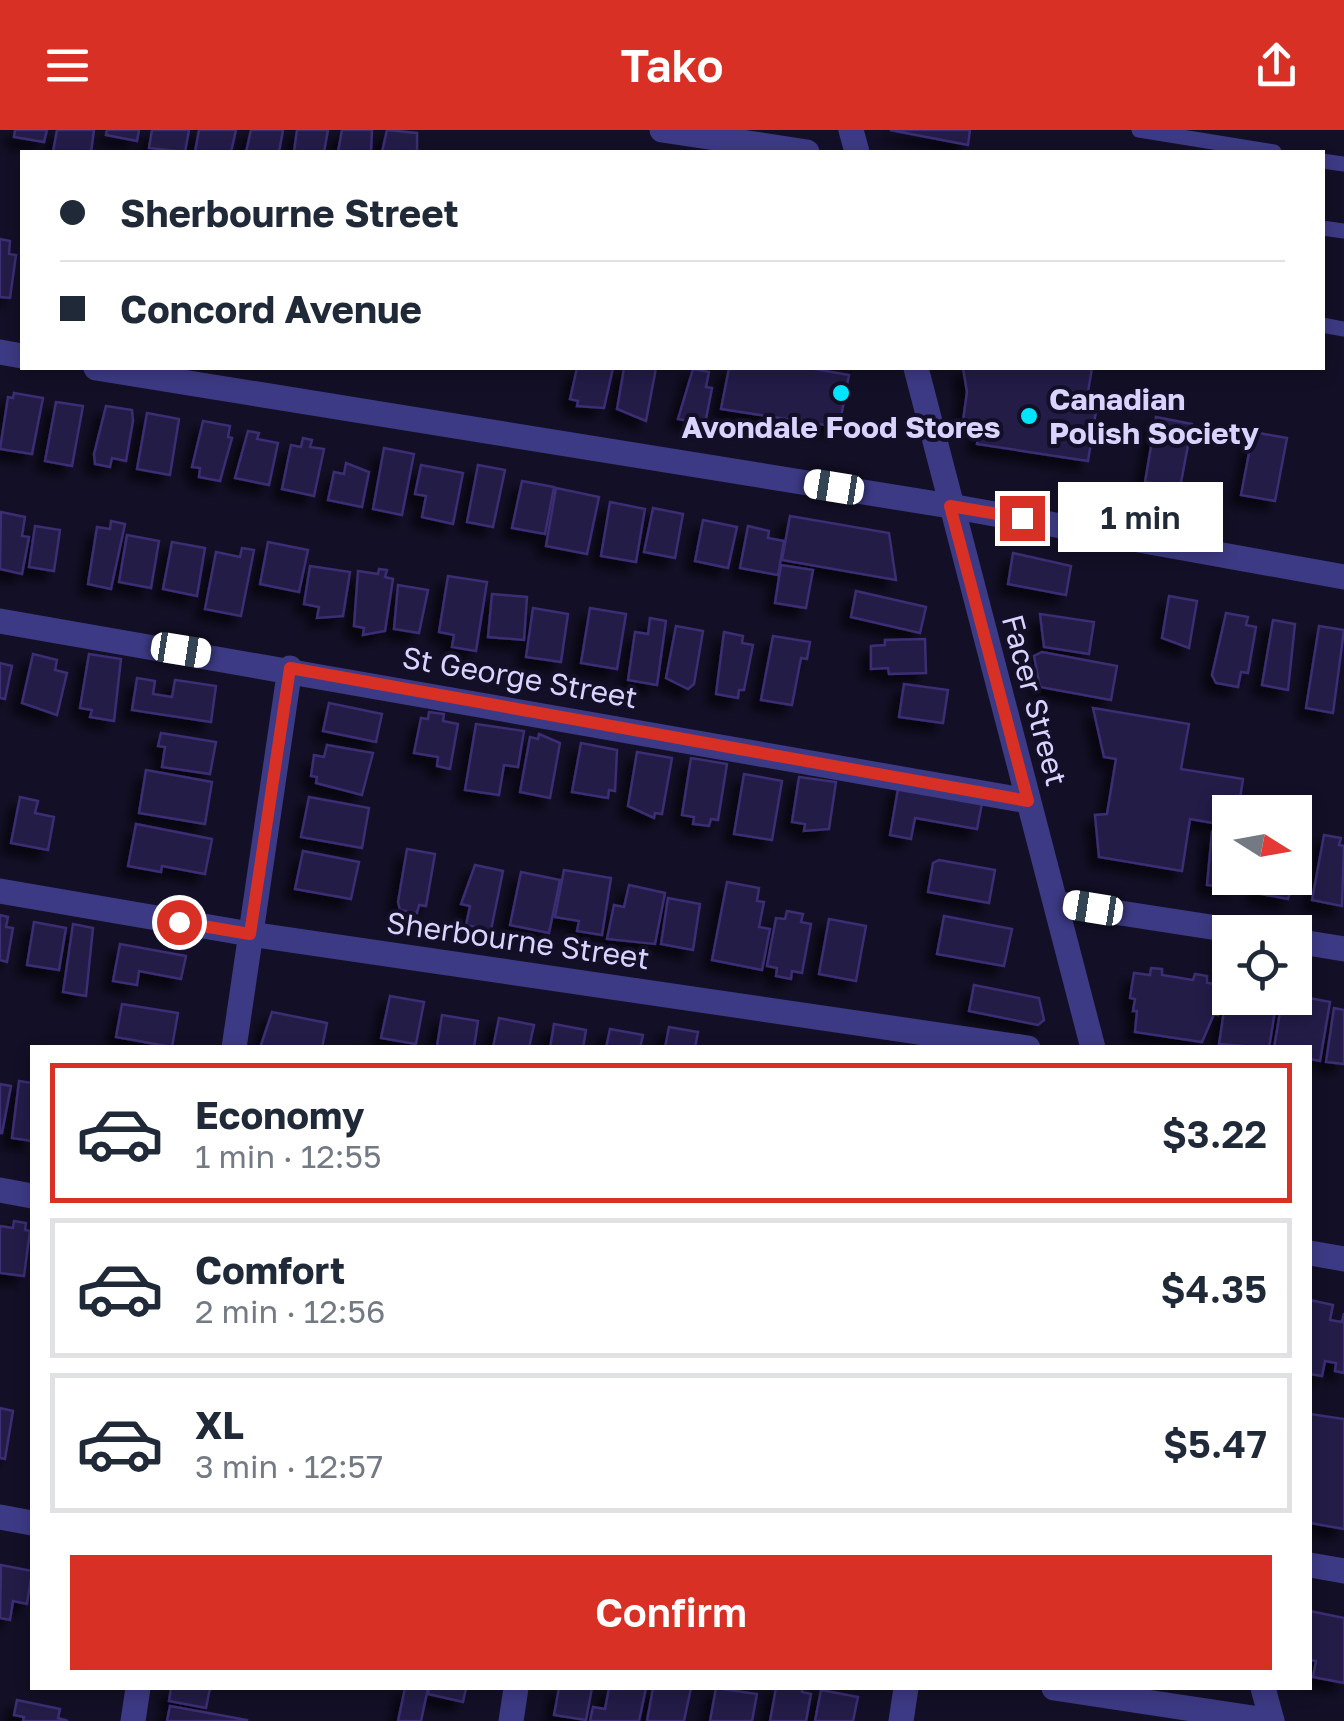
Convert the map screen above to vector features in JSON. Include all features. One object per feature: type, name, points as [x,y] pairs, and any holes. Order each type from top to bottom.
[{"type":"street","points":[[662,130],[793,150]]},
{"type":"street","points":[[108,370],[950,506],[1344,577]]},
{"type":"street","name":"Facer Street","points":[[916,370],[1092,1045]]},
{"type":"street","name":"St George Street","points":[[0,621],[290,668],[1028,801]]},
{"type":"street","points":[[234,1045],[290,668]]},
{"type":"street","name":"Sherbourne Street","points":[[0,891],[250,934],[1008,1045]]},
{"type":"street","points":[[1056,902],[1212,927]]},
{"type":"street","points":[[1312,944],[1344,949]]},
{"type":"street","points":[[0,1190],[30,1196]]},
{"type":"street","points":[[1312,1253],[1344,1259]]},
{"type":"street","points":[[0,1517],[30,1523]]},
{"type":"street","points":[[1312,1565],[1344,1571]]},
{"type":"street","points":[[132,1721],[138,1690]]},
{"type":"street","points":[[511,1721],[516,1690]]},
{"type":"street","points":[[901,1721],[906,1690]]},
{"type":"street","points":[[1067,1690],[1272,1721],[1264,1690]]},
{"type":"lane","points":[[1138,130],[1262,150]]},
{"type":"building","points":[[15,130],[47,130],[44,142],[14,137]]},
{"type":"building","points":[[57,130],[94,130],[91,150],[53,150]]},
{"type":"building","points":[[107,130],[139,130],[137,141],[106,135]]},
{"type":"building","points":[[152,130],[189,130],[185,150],[149,148]]},
{"type":"building","points":[[199,130],[236,130],[231,150],[195,150]]},
{"type":"building","points":[[251,130],[283,130],[279,150],[246,150]]},
{"type":"building","points":[[297,130],[328,130],[324,150],[294,150]]},
{"type":"building","points":[[342,130],[372,130],[371,150],[338,150]]},
{"type":"building","points":[[387,130],[417,133],[417,150],[382,150]]},
{"type":"building","points":[[890,130],[970,130],[968,145]]},
{"type":"building","points":[[0,239],[10,241],[9,254],[16,255],[10,298],[0,297]]},
{"type":"building","points":[[577,370],[613,370],[604,408],[577,406],[578,401],[570,399]]},
{"type":"building","points":[[624,370],[656,370],[646,421],[617,409]]},
{"type":"building","points":[[693,370],[709,372],[706,387],[712,388],[705,424],[678,419]]},
{"type":"building","points":[[729,370],[820,370],[849,375],[839,427],[721,409]]},
{"type":"building","name":"Canadian Polish Society","points":[[963,370],[1092,370],[1085,410],[1096,411],[1088,461],[977,444],[981,423],[963,421],[967,392]]},
{"type":"building","points":[[14,393],[43,398],[32,454],[0,449],[8,397],[13,398]]},
{"type":"building","points":[[56,402],[83,406],[72,466],[45,461]]},
{"type":"building","points":[[106,406],[132,410],[133,421],[126,461],[112,458],[110,467],[95,464],[94,454]]},
{"type":"building","points":[[147,413],[179,419],[170,475],[137,469]]},
{"type":"building","points":[[1156,417],[1192,424],[1180,488],[1145,482]]},
{"type":"building","points":[[203,421],[230,426],[228,437],[232,438],[220,481],[199,477],[200,468],[192,467]]},
{"type":"building","points":[[248,431],[259,433],[257,439],[278,443],[269,485],[235,478]]},
{"type":"building","points":[[1253,432],[1287,438],[1275,501],[1241,495]]},
{"type":"building","points":[[303,438],[312,440],[310,447],[324,449],[314,496],[282,489],[291,445],[301,447]]},
{"type":"building","points":[[384,448],[414,454],[402,515],[373,509]]},
{"type":"building","points":[[346,463],[369,472],[362,507],[328,500],[334,472],[344,474]]},
{"type":"building","points":[[421,465],[463,473],[453,524],[422,517],[426,496],[415,494]]},
{"type":"building","points":[[478,465],[505,470],[493,527],[467,522]]},
{"type":"building","points":[[522,481],[554,487],[545,534],[512,528]]},
{"type":"building","points":[[556,488],[599,497],[587,554],[546,546]]},
{"type":"building","points":[[610,502],[645,509],[636,562],[601,556]]},
{"type":"building","points":[[653,508],[683,514],[675,558],[644,552]]},
{"type":"building","points":[[1,512],[25,517],[22,536],[29,537],[22,574],[0,569]]},
{"type":"building","points":[[790,516],[889,533],[896,580],[782,560]]},
{"type":"building","points":[[703,520],[737,527],[728,568],[695,561]]},
{"type":"building","points":[[111,521],[125,524],[111,589],[88,584],[97,527],[110,529]]},
{"type":"building","points":[[35,526],[60,530],[54,571],[29,567]]},
{"type":"building","points":[[748,526],[769,531],[768,538],[784,541],[778,575],[740,568]]},
{"type":"building","points":[[127,535],[159,541],[151,588],[119,582]]},
{"type":"building","points":[[172,542],[205,548],[197,596],[163,589]]},
{"type":"building","points":[[268,542],[308,550],[299,592],[260,584]]},
{"type":"building","points":[[242,548],[254,550],[241,616],[205,609],[216,552],[240,557]]},
{"type":"building","points":[[1013,553],[1071,566],[1066,595],[1008,584]]},
{"type":"building","points":[[781,565],[813,570],[806,608],[775,603]]},
{"type":"building","points":[[310,566],[350,572],[343,616],[317,618],[319,607],[304,604]]},
{"type":"building","points":[[379,569],[387,570],[385,577],[393,579],[385,631],[363,635],[364,628],[354,626],[358,571],[378,574]]},
{"type":"building","points":[[448,576],[487,582],[476,651],[452,647],[454,635],[439,632]]},
{"type":"building","points":[[398,585],[428,590],[419,633],[394,629]]},
{"type":"building","points":[[856,591],[926,607],[920,633],[851,617]]},
{"type":"building","points":[[492,594],[527,597],[524,640],[488,637]]},
{"type":"building","points":[[1169,596],[1197,601],[1189,648],[1162,638]]},
{"type":"building","points":[[533,608],[568,614],[561,662],[526,657]]},
{"type":"building","points":[[590,608],[626,614],[617,669],[581,663]]},
{"type":"building","points":[[1226,613],[1248,617],[1246,625],[1256,627],[1248,673],[1241,672],[1238,687],[1216,683],[1212,675]]},
{"type":"building","points":[[1040,614],[1094,622],[1089,654],[1044,647]]},
{"type":"building","points":[[650,618],[666,621],[657,685],[628,680],[635,632],[648,634]]},
{"type":"building","points":[[1273,620],[1295,624],[1288,690],[1262,685]]},
{"type":"building","points":[[676,626],[703,631],[694,684],[688,689],[666,678]]},
{"type":"building","points":[[1319,626],[1344,630],[1333,713],[1306,708]]},
{"type":"building","points":[[724,632],[743,636],[742,643],[753,645],[744,690],[739,690],[738,698],[716,694]]},
{"type":"building","points":[[773,636],[810,642],[807,659],[801,658],[792,705],[761,700]]},
{"type":"building","points":[[925,639],[926,673],[889,674],[888,668],[871,669],[871,646],[885,645],[885,640]]},
{"type":"building","points":[[1042,652],[1117,666],[1111,700],[1040,687],[1034,656]]},
{"type":"building","points":[[33,654],[57,660],[55,670],[67,673],[57,715],[22,703]]},
{"type":"building","points":[[89,654],[121,659],[114,721],[90,717],[92,710],[80,708]]},
{"type":"building","points":[[0,663],[12,666],[5,699],[0,698]]},
{"type":"building","points":[[137,678],[155,681],[153,694],[172,697],[175,680],[216,686],[211,722],[132,710]]},
{"type":"building","points":[[904,684],[948,690],[943,723],[899,717]]},
{"type":"building","points":[[329,703],[382,714],[376,742],[323,731]]},
{"type":"building","points":[[1093,708],[1189,724],[1181,769],[1243,779],[1241,795],[1212,795],[1212,823],[1190,819],[1182,871],[1099,857],[1095,815],[1107,814],[1116,759],[1104,757]]},
{"type":"building","points":[[429,712],[444,714],[443,721],[458,724],[450,769],[437,766],[438,757],[414,753],[421,718],[428,719]]},
{"type":"building","points":[[476,724],[524,731],[518,767],[504,765],[499,795],[465,790]]},
{"type":"building","points":[[161,733],[216,742],[210,774],[162,767],[165,747],[158,746]]},
{"type":"building","points":[[539,734],[560,743],[550,798],[520,792],[530,737],[538,739]]},
{"type":"building","points":[[581,743],[617,750],[615,791],[609,790],[608,798],[572,792]]},
{"type":"building","points":[[327,745],[373,753],[362,795],[316,783],[317,777],[311,776],[314,755],[324,757]]},
{"type":"building","points":[[637,752],[672,758],[662,814],[655,813],[654,818],[628,806]]},
{"type":"building","points":[[691,758],[727,764],[718,820],[711,819],[709,826],[693,824],[694,817],[682,815]]},
{"type":"building","points":[[146,770],[212,782],[205,824],[139,813]]},
{"type":"building","points":[[744,774],[782,781],[772,840],[734,834]]},
{"type":"building","points":[[799,777],[836,782],[829,829],[804,831],[805,824],[792,822]]},
{"type":"building","points":[[899,783],[983,798],[977,829],[915,818],[911,839],[890,835]]},
{"type":"building","points":[[20,797],[38,801],[35,813],[54,817],[48,850],[11,843]]},
{"type":"building","points":[[309,797],[369,808],[362,848],[301,837]]},
{"type":"building","points":[[136,824],[212,839],[205,874],[162,866],[161,872],[128,866]]},
{"type":"building","points":[[1212,832],[1212,886],[1207,885]]},
{"type":"building","points":[[1324,835],[1341,838],[1339,845],[1344,846],[1342,906],[1312,900]]},
{"type":"building","points":[[407,849],[435,854],[426,906],[419,905],[417,913],[400,910],[398,902]]},
{"type":"building","points":[[303,851],[359,862],[351,899],[295,889]]},
{"type":"building","points":[[939,860],[995,870],[989,903],[928,892],[933,863]]},
{"type":"building","points":[[475,865],[503,871],[491,930],[466,925],[470,906],[461,904]]},
{"type":"building","points":[[564,870],[611,878],[602,935],[577,931],[579,921],[555,917]]},
{"type":"building","points":[[521,872],[560,880],[549,933],[510,925]]},
{"type":"building","points":[[727,882],[759,888],[757,901],[764,902],[759,927],[770,929],[762,970],[712,960]]},
{"type":"building","points":[[629,885],[665,893],[655,944],[607,939],[614,905],[624,907]]},
{"type":"building","points":[[668,898],[700,904],[693,950],[661,944]]},
{"type":"building","points":[[787,911],[803,914],[801,922],[811,924],[802,973],[792,971],[791,979],[776,976],[777,968],[767,966],[776,918],[785,919]]},
{"type":"building","points":[[0,915],[8,917],[6,927],[13,928],[7,962],[0,960]]},
{"type":"building","points":[[944,916],[1012,929],[1004,966],[937,954]]},
{"type":"building","points":[[829,919],[866,926],[856,981],[819,974]]},
{"type":"building","points":[[34,922],[66,928],[59,970],[27,965]]},
{"type":"building","points":[[73,924],[93,928],[86,996],[63,992]]},
{"type":"building","points":[[120,944],[186,956],[181,979],[139,971],[137,985],[113,981]]},
{"type":"building","points":[[1151,968],[1162,969],[1162,975],[1193,980],[1195,974],[1207,976],[1207,983],[1212,984],[1214,1015],[1202,1042],[1135,1032],[1137,1011],[1133,1011],[1135,999],[1130,998],[1134,973],[1150,975]]},
{"type":"building","points":[[974,985],[1039,998],[1044,1020],[1038,1025],[969,1011]]},
{"type":"building","points":[[390,996],[424,1002],[416,1044],[381,1038]]},
{"type":"building","points":[[1312,999],[1330,1002],[1320,1061],[1312,1059],[1312,1045],[1274,1045],[1280,1015],[1312,1015]]},
{"type":"building","points":[[122,1004],[178,1013],[172,1045],[116,1037]]},
{"type":"building","points":[[1334,1008],[1344,1010],[1344,1064],[1326,1062]]},
{"type":"building","points":[[272,1012],[327,1023],[323,1045],[261,1045]]},
{"type":"building","points":[[442,1015],[478,1021],[474,1045],[437,1045]]},
{"type":"building","points":[[1223,1015],[1274,1015],[1269,1045],[1219,1044]]},
{"type":"building","points":[[499,1018],[534,1025],[530,1045],[494,1045]]},
{"type":"building","points":[[554,1024],[586,1030],[584,1045],[550,1045]]},
{"type":"building","points":[[669,1027],[698,1032],[696,1045],[666,1045]]},
{"type":"building","points":[[610,1029],[643,1035],[641,1045],[607,1045]]},
{"type":"building","points":[[19,1081],[30,1083],[30,1141],[12,1138]]},
{"type":"building","points":[[0,1084],[11,1086],[2,1133],[0,1133]]},
{"type":"building","points":[[14,1221],[26,1223],[25,1230],[30,1231],[24,1276],[0,1273],[0,1226],[13,1228]]},
{"type":"building","points":[[1312,1300],[1333,1305],[1330,1320],[1342,1322],[1344,1313],[1344,1373],[1335,1371],[1336,1363],[1325,1361],[1322,1376],[1312,1374]]},
{"type":"building","points":[[0,1408],[13,1411],[5,1459],[0,1458]]},
{"type":"building","points":[[1312,1414],[1344,1419],[1344,1529],[1312,1523]]},
{"type":"building","points":[[1,1565],[30,1571],[27,1604],[13,1601],[10,1620],[0,1618]]},
{"type":"building","points":[[1312,1611],[1344,1618],[1344,1683],[1313,1677],[1316,1661],[1312,1660]]},
{"type":"building","points":[[171,1690],[210,1690],[206,1708],[169,1701]]},
{"type":"building","points":[[405,1690],[428,1690],[421,1721],[398,1721]]},
{"type":"building","points":[[429,1690],[466,1690],[463,1702],[428,1694]]},
{"type":"building","points":[[559,1690],[592,1690],[586,1720],[554,1715]]},
{"type":"building","points":[[609,1690],[646,1690],[639,1721],[590,1721],[593,1707],[605,1709]]},
{"type":"building","points":[[653,1690],[691,1690],[684,1721],[647,1721]]},
{"type":"building","points":[[716,1690],[757,1694],[752,1721],[710,1721]]},
{"type":"building","points":[[776,1690],[811,1694],[806,1721],[770,1721]]},
{"type":"building","points":[[821,1690],[858,1697],[853,1721],[815,1721]]},
{"type":"building","points":[[17,1700],[60,1709],[58,1718],[68,1721],[23,1721],[24,1717],[14,1715]]},
{"type":"building","points":[[170,1706],[247,1720],[247,1721],[167,1721]]},
{"type":"place","name":"Avondale Food Stores","points":[[841,393]]},
{"type":"place","name":"Canadian Polish Society","points":[[1029,416]]},
{"type":"route","points":[[179,922],[250,934],[290,668],[1028,801],[950,506],[1022,518]]}]
